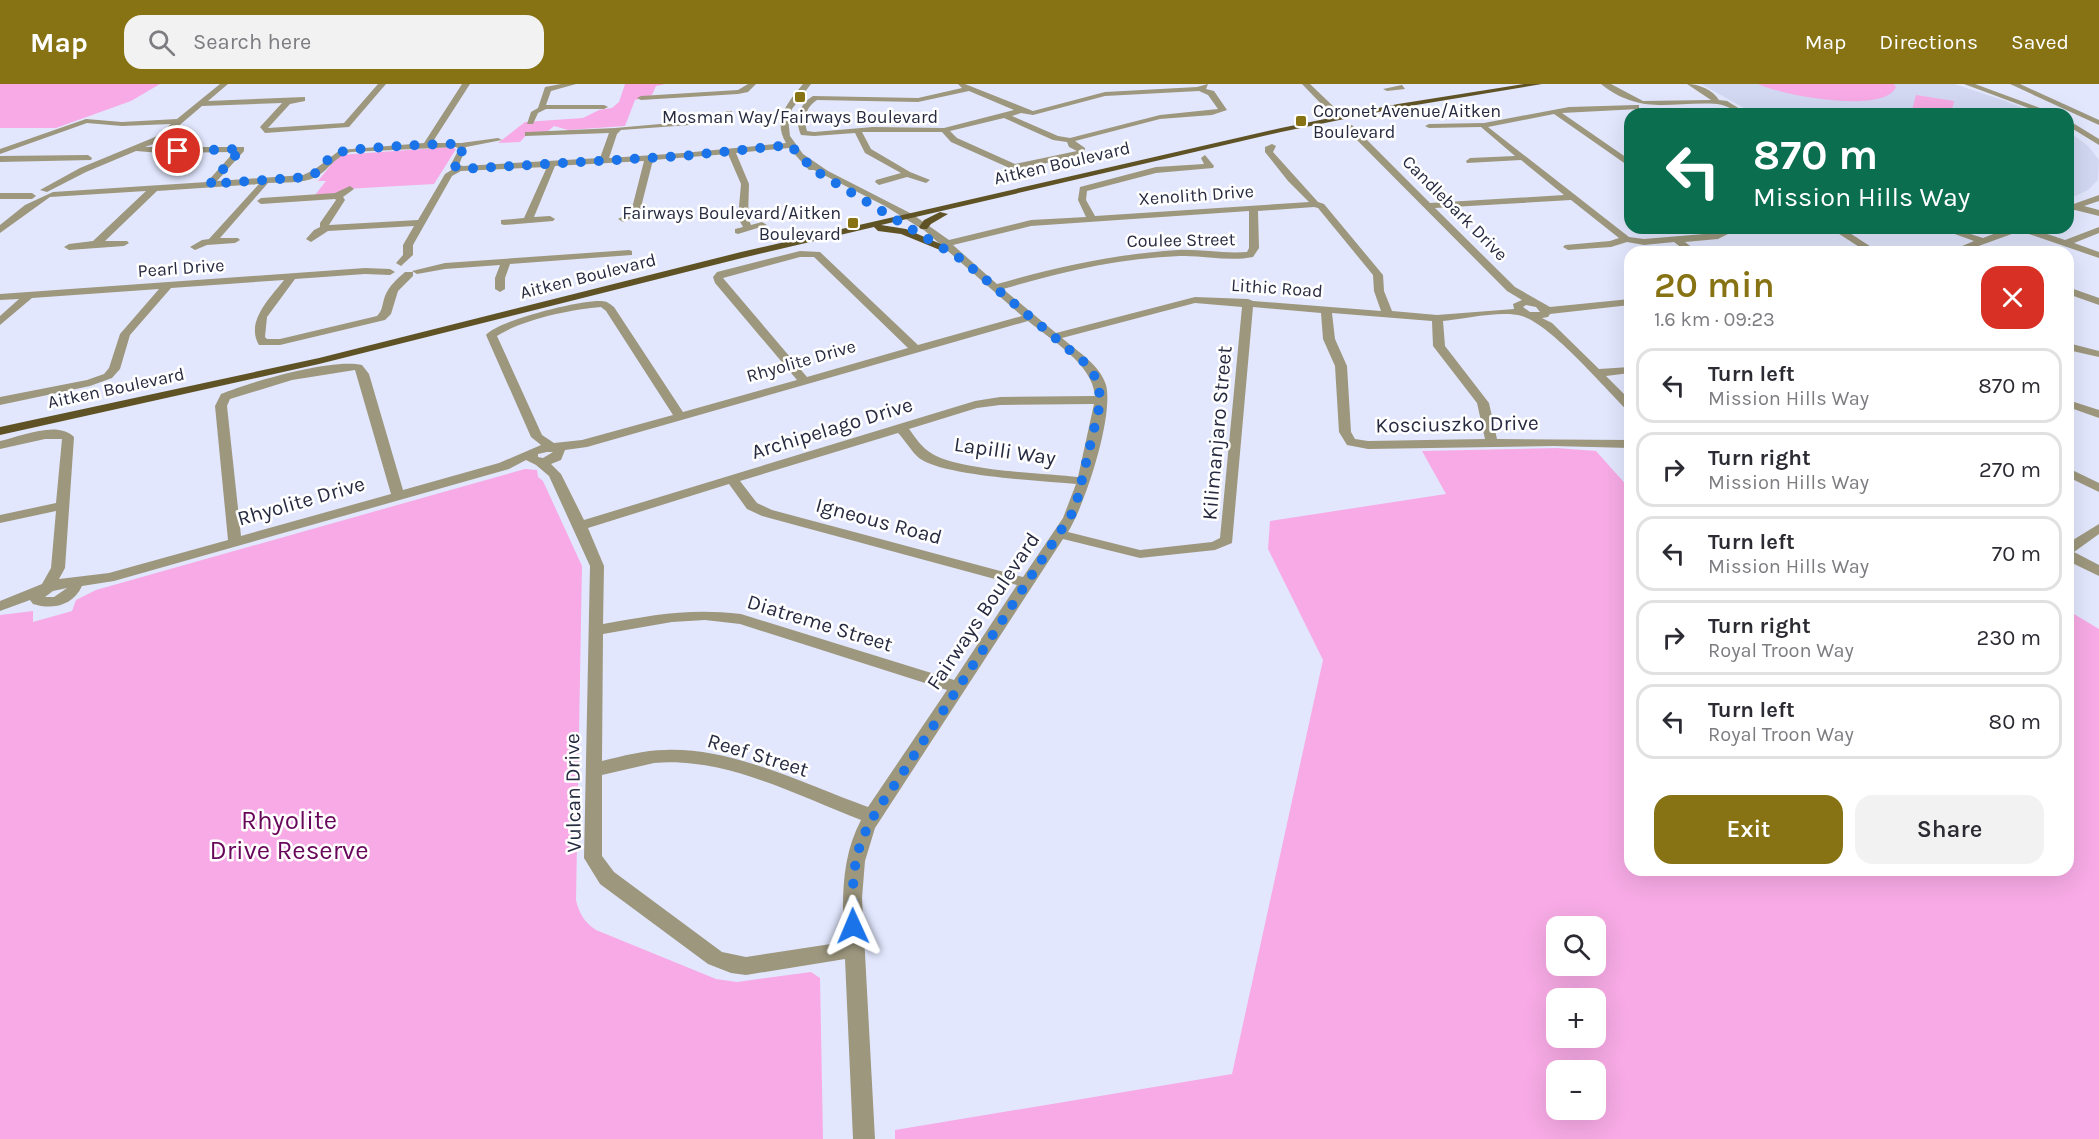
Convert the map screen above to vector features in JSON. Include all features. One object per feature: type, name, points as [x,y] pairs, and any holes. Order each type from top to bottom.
[{"type":"main road","name":"Aitken Boulevard","points":[[0,431],[319,361],[845,231],[1281,130],[1363,113],[1538,84]]},
{"type":"main road","points":[[1320,122],[1335,122],[1349,127],[1348,120],[1351,118],[1425,102]]},
{"type":"main road","points":[[1281,130],[1328,116],[1331,109],[1343,114],[1363,113]]},
{"type":"main road","points":[[924,227],[927,222],[944,214],[1032,188]]},
{"type":"main road","points":[[845,231],[890,228],[943,246]]},
{"type":"street","points":[[342,151],[337,147],[351,121],[382,84]]},
{"type":"street","points":[[426,146],[466,84]]},
{"type":"street","points":[[543,108],[540,105],[548,89],[572,84]]},
{"type":"street","points":[[641,98],[738,92],[746,90],[752,84]]},
{"type":"street","points":[[807,84],[786,111],[784,130],[789,143],[806,162],[902,218],[961,259],[1090,369],[1100,386],[1101,400]]},
{"type":"street","points":[[958,84],[1021,111]]},
{"type":"street","points":[[1305,84],[1331,109]]},
{"type":"street","points":[[1605,84],[1640,106]]},
{"type":"street","points":[[1691,84],[1713,96],[1716,102]]},
{"type":"street","points":[[1969,84],[2035,108]]},
{"type":"street","points":[[2014,84],[2066,108]]},
{"type":"street","points":[[0,230],[63,181],[164,135],[222,85]]},
{"type":"street","points":[[656,96],[659,86]]},
{"type":"street","points":[[969,89],[918,99],[816,98],[808,102],[801,117],[801,129],[807,134],[857,130],[944,130],[1004,115],[1021,111],[1040,112],[1112,93],[1202,86],[1222,110],[1216,113],[1160,117],[1070,140],[1056,138],[1004,115]]},
{"type":"street","points":[[736,102],[740,96],[738,92]]},
{"type":"street","points":[[200,104],[287,102],[303,99]]},
{"type":"street","points":[[287,102],[264,130],[344,134]]},
{"type":"street","points":[[1429,126],[1484,125],[1556,111],[1664,104],[1716,102],[1733,108]]},
{"type":"street","points":[[530,122],[535,112],[543,108],[604,107]]},
{"type":"street","points":[[1556,111],[1624,160]]},
{"type":"street","points":[[528,134],[556,129],[616,130],[626,127],[717,121],[725,119],[729,112]]},
{"type":"street","points":[[2074,112],[2099,123]]},
{"type":"street","points":[[0,152],[86,121],[122,124],[182,121]]},
{"type":"street","points":[[717,121],[726,125]]},
{"type":"street","points":[[1484,125],[1521,158],[1626,239],[1638,242],[1723,234]]},
{"type":"street","name":"Candlebark Drive","points":[[1349,127],[1511,289],[1543,312],[1624,400]]},
{"type":"street","points":[[2074,127],[2099,143]]},
{"type":"street","points":[[604,160],[616,130]]},
{"type":"street","points":[[857,130],[868,151],[907,174],[926,180]]},
{"type":"street","points":[[944,130],[954,140],[1014,167],[1082,153],[1082,150],[1072,145],[1070,140]]},
{"type":"street","points":[[0,196],[210,184],[314,175],[332,156],[342,151],[461,145],[498,140]]},
{"type":"street","points":[[291,276],[262,317],[260,337],[263,343],[280,342],[379,319],[386,314],[387,301],[405,267],[406,248],[449,174],[459,169],[649,158],[789,143]]},
{"type":"street","points":[[0,144],[20,144]]},
{"type":"street","points":[[459,169],[454,166],[463,149],[461,145]]},
{"type":"street","points":[[1272,146],[1268,149],[1269,153],[1298,186],[1311,196],[1315,204],[1321,206],[1378,275],[1379,291],[1387,313]]},
{"type":"street","points":[[137,149],[161,152],[241,149],[210,184]]},
{"type":"street","points":[[731,151],[744,179],[743,218],[748,227]]},
{"type":"street","points":[[0,159],[88,158]]},
{"type":"street","points":[[635,213],[649,158]]},
{"type":"street","points":[[1092,219],[1082,200],[1083,189],[1156,170],[1210,166],[1205,158]]},
{"type":"street","points":[[1470,161],[1521,158]]},
{"type":"street","points":[[528,220],[552,164]]},
{"type":"street","points":[[879,182],[907,174]]},
{"type":"street","points":[[212,241],[266,180]]},
{"type":"street","points":[[96,244],[156,187]]},
{"type":"street","points":[[261,201],[337,196],[350,189]]},
{"type":"street","points":[[327,228],[324,226],[325,223],[341,201],[337,196]]},
{"type":"street","points":[[1428,206],[1571,197]]},
{"type":"street","points":[[2074,207],[2099,198]]},
{"type":"street","name":"Xenolith Drive","points":[[943,246],[1032,223],[1315,204]]},
{"type":"street","name":"Coulee Street","points":[[994,288],[1115,258],[1183,253],[1234,257],[1250,255],[1254,248],[1253,207]]},
{"type":"street","points":[[2074,208],[2099,213]]},
{"type":"street","points":[[623,219],[635,213],[657,212]]},
{"type":"street","points":[[902,218],[924,227],[943,246]]},
{"type":"street","points":[[504,222],[550,219]]},
{"type":"street","points":[[311,238],[317,232],[327,228],[421,223]]},
{"type":"street","points":[[738,231],[762,225]]},
{"type":"street","points":[[2065,243],[2099,230]]},
{"type":"street","points":[[1845,234],[1864,246]]},
{"type":"street","points":[[1961,234],[1980,242]]},
{"type":"street","points":[[1971,246],[2002,234]]},
{"type":"street","points":[[2037,234],[2074,246]]},
{"type":"street","points":[[1568,247],[1611,244],[1626,239]]},
{"type":"street","points":[[1676,239],[1685,246]]},
{"type":"street","points":[[195,247],[212,241],[235,240]]},
{"type":"street","name":"Pearl Drive","points":[[0,297],[405,267],[628,256],[632,240]]},
{"type":"street","points":[[69,247],[124,243]]},
{"type":"street","points":[[2074,246],[2099,255]]},
{"type":"street","points":[[804,381],[719,281],[718,277],[721,274],[793,256],[818,254],[915,349]]},
{"type":"street","points":[[500,289],[500,278],[506,261]]},
{"type":"street","points":[[394,287],[405,267]]},
{"type":"street","points":[[0,401],[90,383],[108,376],[114,369],[125,334],[168,285]]},
{"type":"street","points":[[489,292],[512,287]]},
{"type":"street","name":"Candlebark Drive","points":[[1511,289],[1523,310],[1543,312]]},
{"type":"street","points":[[2074,292],[2099,302]]},
{"type":"street","points":[[0,322],[29,295]]},
{"type":"street","name":"Lithic Road","points":[[1053,337],[1195,300],[1248,302],[1437,318],[1523,310]]},
{"type":"street","name":"Kilimanjaro Street","points":[[1059,534],[1140,554],[1215,546],[1227,540],[1248,302]]},
{"type":"street","points":[[1523,310],[1543,312],[1569,307],[1624,302]]},
{"type":"street","points":[[546,457],[491,335],[505,327],[603,304],[610,309],[680,416]]},
{"type":"street","name":"Kosciuszko Drive","points":[[1326,308],[1329,339],[1341,366],[1345,432],[1352,442],[1368,445],[1492,442],[1624,444]]},
{"type":"street","name":"Rhyolite Drive","points":[[44,593],[109,578],[504,466],[546,457],[583,444],[1030,316]]},
{"type":"street","points":[[1437,318],[1439,346],[1482,404],[1492,442]]},
{"type":"street","points":[[2074,348],[2099,354]]},
{"type":"street","points":[[235,542],[221,406],[225,397],[241,391],[334,369],[358,367],[363,374],[398,496]]},
{"type":"street","points":[[1597,373],[1624,371]]},
{"type":"street","name":"Fairways Boulevard","points":[[864,1139],[854,950],[853,876],[862,838],[872,816],[896,783],[1075,509],[1101,400]]},
{"type":"street","name":"Archipelago Drive","points":[[580,526],[987,402],[1101,400]]},
{"type":"street","points":[[2074,405],[2099,414]]},
{"type":"street","name":"Lapilli Way","points":[[900,427],[924,455],[936,461],[981,471],[1082,481]]},
{"type":"street","points":[[0,446],[54,434],[68,437],[58,568],[44,593],[0,606]]},
{"type":"street","name":"Vulcan Drive","points":[[546,457],[597,566],[593,858],[607,878],[715,958],[731,964],[746,966],[854,950]]},
{"type":"street","points":[[2074,475],[2099,488]]},
{"type":"street","name":"Igneous Road","points":[[732,479],[752,506],[767,513],[1028,583]]},
{"type":"street","points":[[0,519],[64,505]]},
{"type":"street","points":[[2074,546],[2099,528]]},
{"type":"street","points":[[2074,558],[2099,571]]},
{"type":"street","points":[[58,568],[69,587]]},
{"type":"street","name":"Diatreme Street","points":[[596,630],[672,617],[705,615],[741,619],[957,687]]},
{"type":"street","name":"Reef Street","points":[[593,770],[648,758],[673,756],[707,760],[743,770],[872,816]]},
{"type":"shaded area","points":[[1701,84],[1954,84],[2023,108],[1744,108]]},
{"type":"shaded area","points":[[2074,136],[2088,146],[2099,160],[2098,180],[2088,190],[2074,197]]},
{"type":"green space","points":[[0,84],[160,84],[131,101],[56,128],[0,128]]},
{"type":"green space","points":[[625,84],[665,84],[656,86],[652,95],[635,100],[625,126],[568,130],[554,126],[547,132],[528,133],[520,142],[498,143],[525,122],[583,118],[599,110],[612,108],[619,102]]},
{"type":"green space","points":[[1758,84],[1894,84],[1896,87],[1888,95],[1872,100],[1853,101],[1808,97]]},
{"type":"green space","points":[[1916,95],[1954,101],[1952,108],[1913,108]]},
{"type":"green space","points":[[451,147],[456,149],[434,184],[345,189],[338,193],[315,195],[326,181],[318,181],[339,155]]},
{"type":"green space","points":[[1557,448],[1596,451],[1624,482],[1624,876],[2074,876],[2074,614],[2099,629],[2099,1139],[895,1139],[895,1130],[1232,1074],[1323,660],[1268,549],[1270,521],[1446,494],[1422,451]]},
{"type":"green space","name":"Rhyolite Drive Reserve","points":[[525,469],[537,470],[538,477],[543,481],[582,566],[576,900],[580,913],[596,930],[716,979],[737,982],[811,972],[820,978],[823,1139],[0,1139],[0,615],[33,611],[33,622],[72,611],[76,600],[96,590]]},
{"type":"place","name":"Mosman Way/Fairways Boulevard","points":[[800,97]]},
{"type":"place","name":"Coronet Avenue/Aitken Boulevard","points":[[1301,121]]},
{"type":"place","name":"Fairways Boulevard/Aitken Boulevard","points":[[853,223]]},
{"type":"route","points":[[178,151],[241,149],[210,184],[307,177],[318,173],[334,155],[351,150],[458,144],[463,149],[454,166],[462,169],[683,156],[790,145],[814,170],[961,259],[1084,362],[1100,386],[1101,400],[1075,509],[896,783],[872,816],[855,858],[852,898],[853,926]]}]
